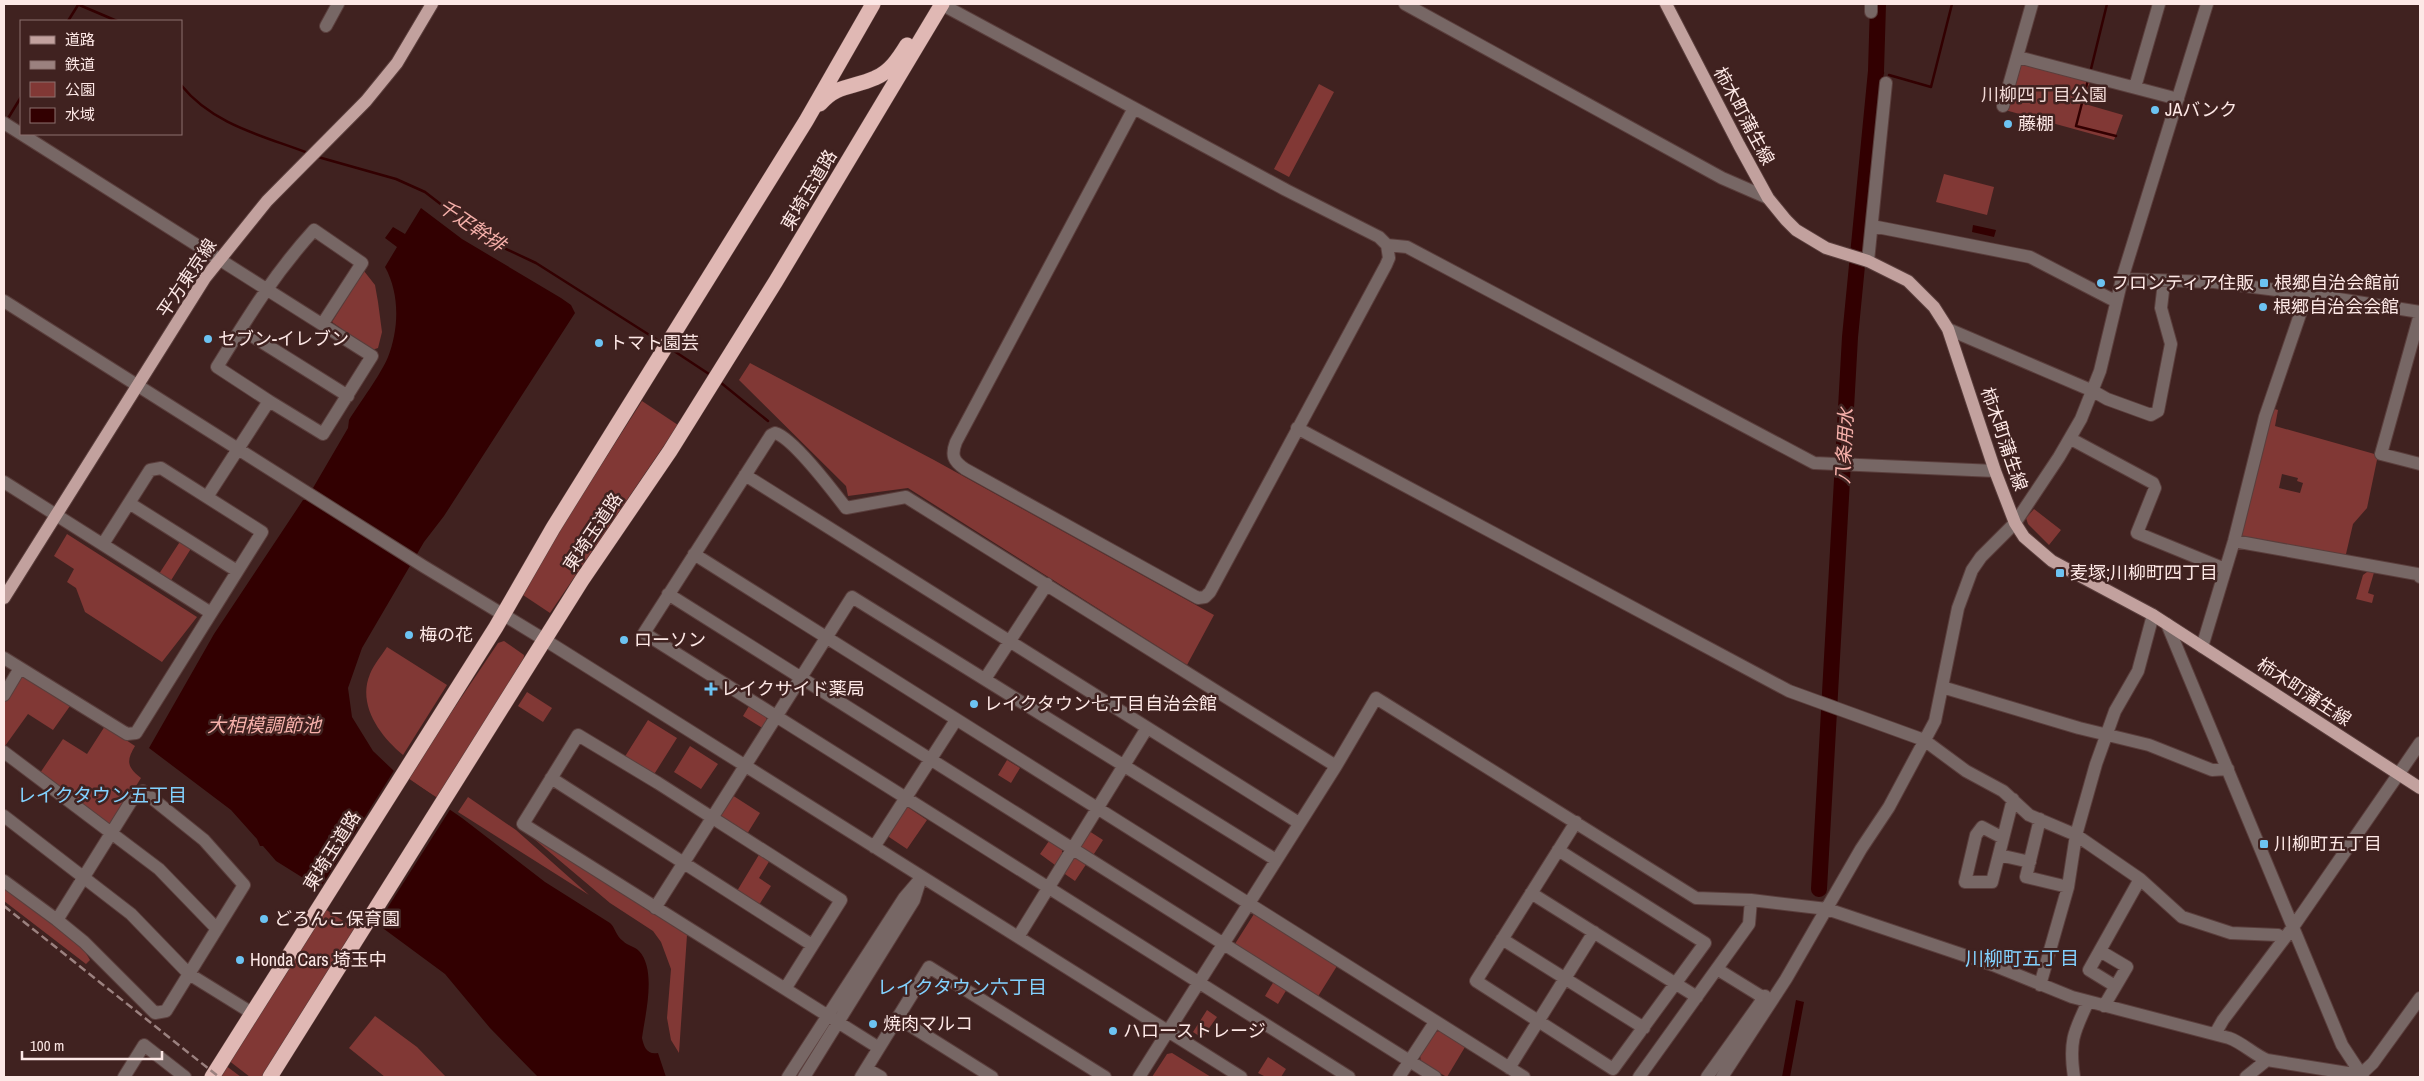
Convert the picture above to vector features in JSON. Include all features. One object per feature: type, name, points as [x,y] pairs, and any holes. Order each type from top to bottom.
[{"type":"highway","name":"東埼玉道路","points":[[212,1077],[503,615],[553,528],[806,121],[873,4]]},
{"type":"highway","name":"東埼玉道路","points":[[270,1077],[582,580],[670,450],[816,215],[941,4]]},
{"type":"highway","points":[[806,121],[822,102],[840,88],[876,78],[886,72],[898,59],[920,22],[941,4]]},
{"type":"main road","name":"平方東京線","points":[[4,598],[205,278],[254,215],[366,101],[397,63],[432,4]]},
{"type":"main road","name":"柿木町蒲生線","points":[[1666,4],[1768,198],[1796,230],[1826,248],[1865,260],[1908,281],[1934,307],[1948,329],[1995,471],[2014,523],[2024,537],[2052,561],[2153,615],[2420,788]]},
{"type":"street","points":[[326,26],[338,4]]},
{"type":"street","points":[[941,4],[1330,214],[1379,237],[1388,245],[1407,247],[1814,464],[1995,471]]},
{"type":"street","points":[[2003,106],[2032,4]]},
{"type":"street","points":[[2135,87],[2159,4]]},
{"type":"street","points":[[1722,1077],[1786,978],[1862,848],[1889,807],[1935,721],[1958,608],[1966,583],[1980,557],[2014,523],[2071,439],[2093,391],[2106,349],[2115,301],[2207,4]]},
{"type":"street","points":[[1408,5],[1722,178],[1768,198]]},
{"type":"street","points":[[2018,57],[2178,99]]},
{"type":"street","points":[[1865,260],[1872,226],[1886,83]]},
{"type":"street","points":[[1134,108],[956,442],[954,459],[965,469],[1198,598],[1205,597],[1210,592],[1386,265],[1389,258],[1388,245]]},
{"type":"street","points":[[7,125],[20,133]]},
{"type":"street","points":[[23,135],[266,288],[323,323],[372,356],[323,434],[216,367],[266,288],[283,264],[314,230],[362,263],[323,323]]},
{"type":"street","points":[[1872,226],[2030,257],[2115,301]]},
{"type":"street","points":[[2122,280],[2214,282],[2307,294],[2420,313],[2381,454],[2420,464]]},
{"type":"street","points":[[1948,329],[2093,391],[2107,399],[2151,415],[2158,411],[2171,344],[2161,308],[2164,282]]},
{"type":"street","points":[[2202,647],[2234,541],[2265,418],[2307,294]]},
{"type":"street","points":[[4,301],[423,566],[545,640],[1242,1077]]},
{"type":"street","points":[[241,329],[348,396]]},
{"type":"street","points":[[207,497],[269,401]]},
{"type":"street","points":[[1297,428],[1789,691],[1924,740],[1966,771],[2003,791],[2030,815],[2076,835],[2140,879],[2182,917],[2231,932],[2278,935],[2284,939]]},
{"type":"street","points":[[1336,766],[906,497],[846,508],[827,483],[781,434],[775,433],[771,435],[644,633],[1349,1077]]},
{"type":"street","points":[[2071,439],[2153,483],[2155,488],[2137,533],[2225,569]]},
{"type":"street","points":[[4,658],[127,734],[136,732],[262,532],[161,468],[150,470],[103,544]]},
{"type":"street","points":[[745,474],[1299,823]]},
{"type":"street","points":[[4,482],[211,613]]},
{"type":"street","points":[[129,504],[237,571]]},
{"type":"street","points":[[2234,541],[2417,574],[2420,577]]},
{"type":"street","points":[[694,554],[1524,1077]]},
{"type":"street","points":[[986,679],[1047,584]]},
{"type":"street","points":[[668,594],[1435,1077]]},
{"type":"street","points":[[655,908],[852,597],[1276,860]]},
{"type":"street","points":[[2040,985],[2068,888],[2076,835],[2096,764],[2116,711],[2138,671],[2153,615]]},
{"type":"street","points":[[2167,624],[2342,1045],[2360,1077]]},
{"type":"street","points":[[4,695],[20,668]]},
{"type":"street","points":[[1942,687],[2106,735],[2149,745],[2212,770],[2228,769]]},
{"type":"street","points":[[1139,1077],[1336,766],[1376,698],[1696,898],[1750,900],[1827,909],[1993,965],[2040,985],[2088,1002],[2215,1034],[2242,1043],[2259,1057],[2267,1060],[2360,1077]]},
{"type":"street","points":[[874,848],[956,720]]},
{"type":"street","points":[[1018,937],[1147,728]]},
{"type":"street","points":[[785,989],[841,900],[712,817],[578,735],[523,824],[655,908],[785,989],[833,1018],[879,1048]]},
{"type":"street","points":[[2215,1034],[2223,1020],[2293,927],[2420,743]]},
{"type":"street","points":[[4,752],[112,835],[160,869],[217,929]]},
{"type":"street","points":[[551,778],[812,945]]},
{"type":"street","points":[[4,881],[84,942],[155,1013],[166,1011],[244,885],[204,840],[143,791],[135,794],[112,835],[83,876],[56,920]]},
{"type":"street","points":[[2003,838],[1982,827],[1976,835],[1965,882],[1992,882],[2013,800]]},
{"type":"street","points":[[4,816],[131,914],[189,974],[252,1012]]},
{"type":"street","points":[[2040,819],[2026,877],[2068,888]]},
{"type":"street","points":[[1558,850],[1705,943],[1613,1069],[1476,981],[1558,850],[1576,822]]},
{"type":"street","points":[[1999,855],[2030,862]]},
{"type":"street","points":[[788,1077],[833,1018],[914,900],[922,877]]},
{"type":"street","points":[[2115,986],[2090,970],[2140,879]]},
{"type":"street","points":[[1531,893],[1697,997]]},
{"type":"street","points":[[1640,1077],[1749,924],[1750,900]]},
{"type":"street","points":[[1707,1077],[1827,909]]},
{"type":"street","points":[[1509,1068],[1594,932]]},
{"type":"street","points":[[1502,940],[1644,1028]]},
{"type":"street","points":[[2100,951],[2127,967],[2104,1006]]},
{"type":"street","points":[[881,1077],[864,1073],[929,967],[1105,1077]]},
{"type":"street","points":[[1717,969],[1764,998]]},
{"type":"street","points":[[2360,1077],[2420,998]]},
{"type":"street","points":[[2074,1077],[2071,1056],[2072,1035],[2088,1002]]},
{"type":"street","points":[[804,1077],[833,1018]]},
{"type":"street","points":[[898,1018],[992,1077]]},
{"type":"street","points":[[1399,1077],[1436,1022]]},
{"type":"street","points":[[124,1077],[144,1045],[185,1077]]},
{"type":"street","points":[[2246,1077],[2267,1060]]},
{"type":"green space","name":"川柳四丁目公園","points":[[2020,63],[2090,81],[2085,104],[2123,115],[2114,140],[2005,110]]},
{"type":"green space","points":[[1319,84],[1334,92],[1289,177],[1274,169]]},
{"type":"green space","points":[[1944,174],[1994,187],[1987,215],[1936,202]]},
{"type":"green space","points":[[364,271],[375,285],[382,332],[378,348],[372,350],[332,322]]},
{"type":"green space","points":[[750,363],[934,460],[1214,615],[1187,665],[908,488],[848,496],[846,486],[739,380]]},
{"type":"green space","points":[[642,401],[678,425],[550,613],[523,595],[534,570]]},
{"type":"green space","points":[[2271,408],[2278,410],[2275,426],[2378,455],[2367,508],[2353,524],[2346,554],[2341,558],[2238,538]],"holes":[[[2282,474],[2298,478],[2297,481],[2303,483],[2300,493],[2279,488]]]},
{"type":"green space","points":[[2034,509],[2061,530],[2049,545],[2028,524],[2026,518]]},
{"type":"green space","points":[[67,534],[197,617],[162,662],[85,612],[76,588],[67,582],[74,569],[54,556]]},
{"type":"green space","points":[[181,540],[192,547],[170,582],[159,574]]},
{"type":"green space","points":[[2371,569],[2375,569],[2368,593],[2374,595],[2372,603],[2356,599],[2363,575]]},
{"type":"green space","points":[[504,641],[524,655],[523,663],[439,799],[407,778],[498,643]]},
{"type":"green space","points":[[387,647],[447,685],[403,755],[386,739],[379,729],[373,719],[366,697],[370,674]]},
{"type":"green space","points":[[25,677],[70,706],[53,730],[28,714],[5,746],[4,702],[19,678]]},
{"type":"green space","points":[[527,692],[552,708],[543,722],[518,706]]},
{"type":"green space","points":[[749,706],[766,716],[767,723],[764,729],[743,716]]},
{"type":"green space","points":[[648,720],[677,738],[653,776],[624,758]]},
{"type":"green space","points":[[105,726],[135,746],[130,756],[129,764],[141,778],[113,823],[107,824],[40,773],[63,739],[87,754]]},
{"type":"green space","points":[[690,746],[718,764],[701,789],[674,772]]},
{"type":"green space","points":[[1007,760],[1020,768],[1011,783],[998,775]]},
{"type":"green space","points":[[732,795],[760,813],[747,834],[722,819],[721,813]]},
{"type":"green space","points":[[468,797],[516,830],[589,895],[458,812]]},
{"type":"green space","points":[[906,806],[927,820],[907,849],[886,835]]},
{"type":"green space","points":[[1089,831],[1103,840],[1092,857],[1081,850],[1080,845]]},
{"type":"green space","points":[[527,833],[687,935],[679,1053],[671,1040],[667,1018],[671,969],[661,942],[653,931],[610,903]]},
{"type":"green space","points":[[1049,841],[1062,850],[1062,855],[1055,865],[1040,854]]},
{"type":"green space","points":[[760,853],[770,860],[759,878],[771,886],[759,905],[737,891]]},
{"type":"green space","points":[[1071,858],[1078,858],[1087,863],[1075,881],[1062,872]]},
{"type":"green space","points":[[4,886],[81,945],[90,960],[86,964],[4,901]]},
{"type":"green space","points":[[325,909],[357,930],[262,1077],[250,1077],[228,1060]]},
{"type":"green space","points":[[1254,914],[1337,966],[1317,998],[1233,947]]},
{"type":"green space","points":[[1274,981],[1287,989],[1278,1004],[1265,996]]},
{"type":"green space","points":[[1207,1010],[1217,1017],[1202,1038],[1193,1032]]},
{"type":"green space","points":[[375,1016],[417,1047],[446,1077],[385,1077],[349,1048]]},
{"type":"green space","points":[[1440,1031],[1465,1047],[1447,1077],[1421,1063],[1420,1055],[1433,1032]]},
{"type":"green space","points":[[1172,1053],[1211,1077],[1152,1077],[1167,1054]]},
{"type":"green space","points":[[1268,1057],[1286,1069],[1281,1077],[1266,1077],[1258,1073]]},
{"type":"green space","points":[[225,1065],[241,1077],[217,1077]]},
{"type":"water","name":"大相模調節池","points":[[421,208],[462,239],[561,298],[571,305],[575,313],[444,516],[424,542],[362,648],[348,688],[352,717],[373,751],[394,771],[462,818],[545,882],[610,923],[621,939],[639,951],[644,959],[649,981],[642,1038],[649,1052],[658,1053],[666,1077],[538,1077],[490,1028],[445,974],[380,926],[276,861],[263,846],[260,846],[257,839],[231,810],[149,748],[214,634],[303,500],[306,500],[348,428],[349,420],[375,381],[388,357],[394,335],[396,312],[393,289],[385,267],[397,247],[385,238],[393,227],[405,234]]},
{"type":"water","points":[[1973,225],[1996,230],[1994,237],[1972,232]]},
{"type":"water","points":[[1796,1000],[1804,1002],[1790,1077],[1782,1077]]},
{"type":"pier","points":[[395,769],[451,808],[376,926],[319,890]]},
{"type":"waterway","name":"千疋幹排","points":[[77,4],[115,20]]},
{"type":"waterway","name":"八条用水","points":[[1819,889],[1850,337],[1876,71],[1878,4]]},
{"type":"waterway","points":[[1889,75],[1931,87],[1952,4]]},
{"type":"waterway","points":[[2091,69],[2107,4]]},
{"type":"waterway","points":[[69,20],[78,5]]},
{"type":"waterway","name":"八条用水","points":[[1876,71],[1883,73]]},
{"type":"waterway","points":[[2088,80],[2076,126],[2116,136]]},
{"type":"waterway","name":"千疋幹排","points":[[182,86],[194,99],[224,120],[257,135],[308,153]]},
{"type":"waterway","points":[[7,120],[20,99]]},
{"type":"waterway","name":"千疋幹排","points":[[318,157],[396,179],[425,192],[487,240],[536,263],[662,343]]},
{"type":"waterway","name":"千疋幹排","points":[[671,349],[712,376]]},
{"type":"waterway","name":"千疋幹排","points":[[720,382],[768,421]]},
{"type":"railway","points":[[4,906],[219,1077]]},
{"type":"place","name":"JAバンク","points":[[2155,110]]},
{"type":"place","name":"藤棚","points":[[2008,124]]},
{"type":"place","name":"フロンティア住販","points":[[2101,283]]},
{"type":"place","name":"根郷自治会館前","points":[[2264,283]]},
{"type":"place","name":"根郷自治会会館","points":[[2263,307]]},
{"type":"place","name":"セブン-イレブン","points":[[208,339]]},
{"type":"place","name":"トマト園芸","points":[[599,343]]},
{"type":"place","name":"麦塚;川柳町四丁目","points":[[2060,573]]},
{"type":"place","name":"梅の花","points":[[409,635]]},
{"type":"place","name":"ローソン","points":[[624,640]]},
{"type":"place","name":"レイクサイド薬局","points":[[711,689]]},
{"type":"place","name":"レイクタウン七丁目自治会館","points":[[974,704]]},
{"type":"place","name":"川柳町五丁目","points":[[2264,844]]},
{"type":"place","name":"どろんこ保育園","points":[[264,919]]},
{"type":"place","name":"Honda Cars 埼玉中","points":[[240,960]]},
{"type":"place","name":"焼肉マルコ","points":[[873,1024]]},
{"type":"place","name":"ハローストレージ","points":[[1113,1031]]},
{"type":"district","name":"レイクタウン五丁目","points":[[102,795]]},
{"type":"district","name":"川柳町五丁目","points":[[2022,958]]},
{"type":"district","name":"レイクタウン六丁目","points":[[962,987]]}]
